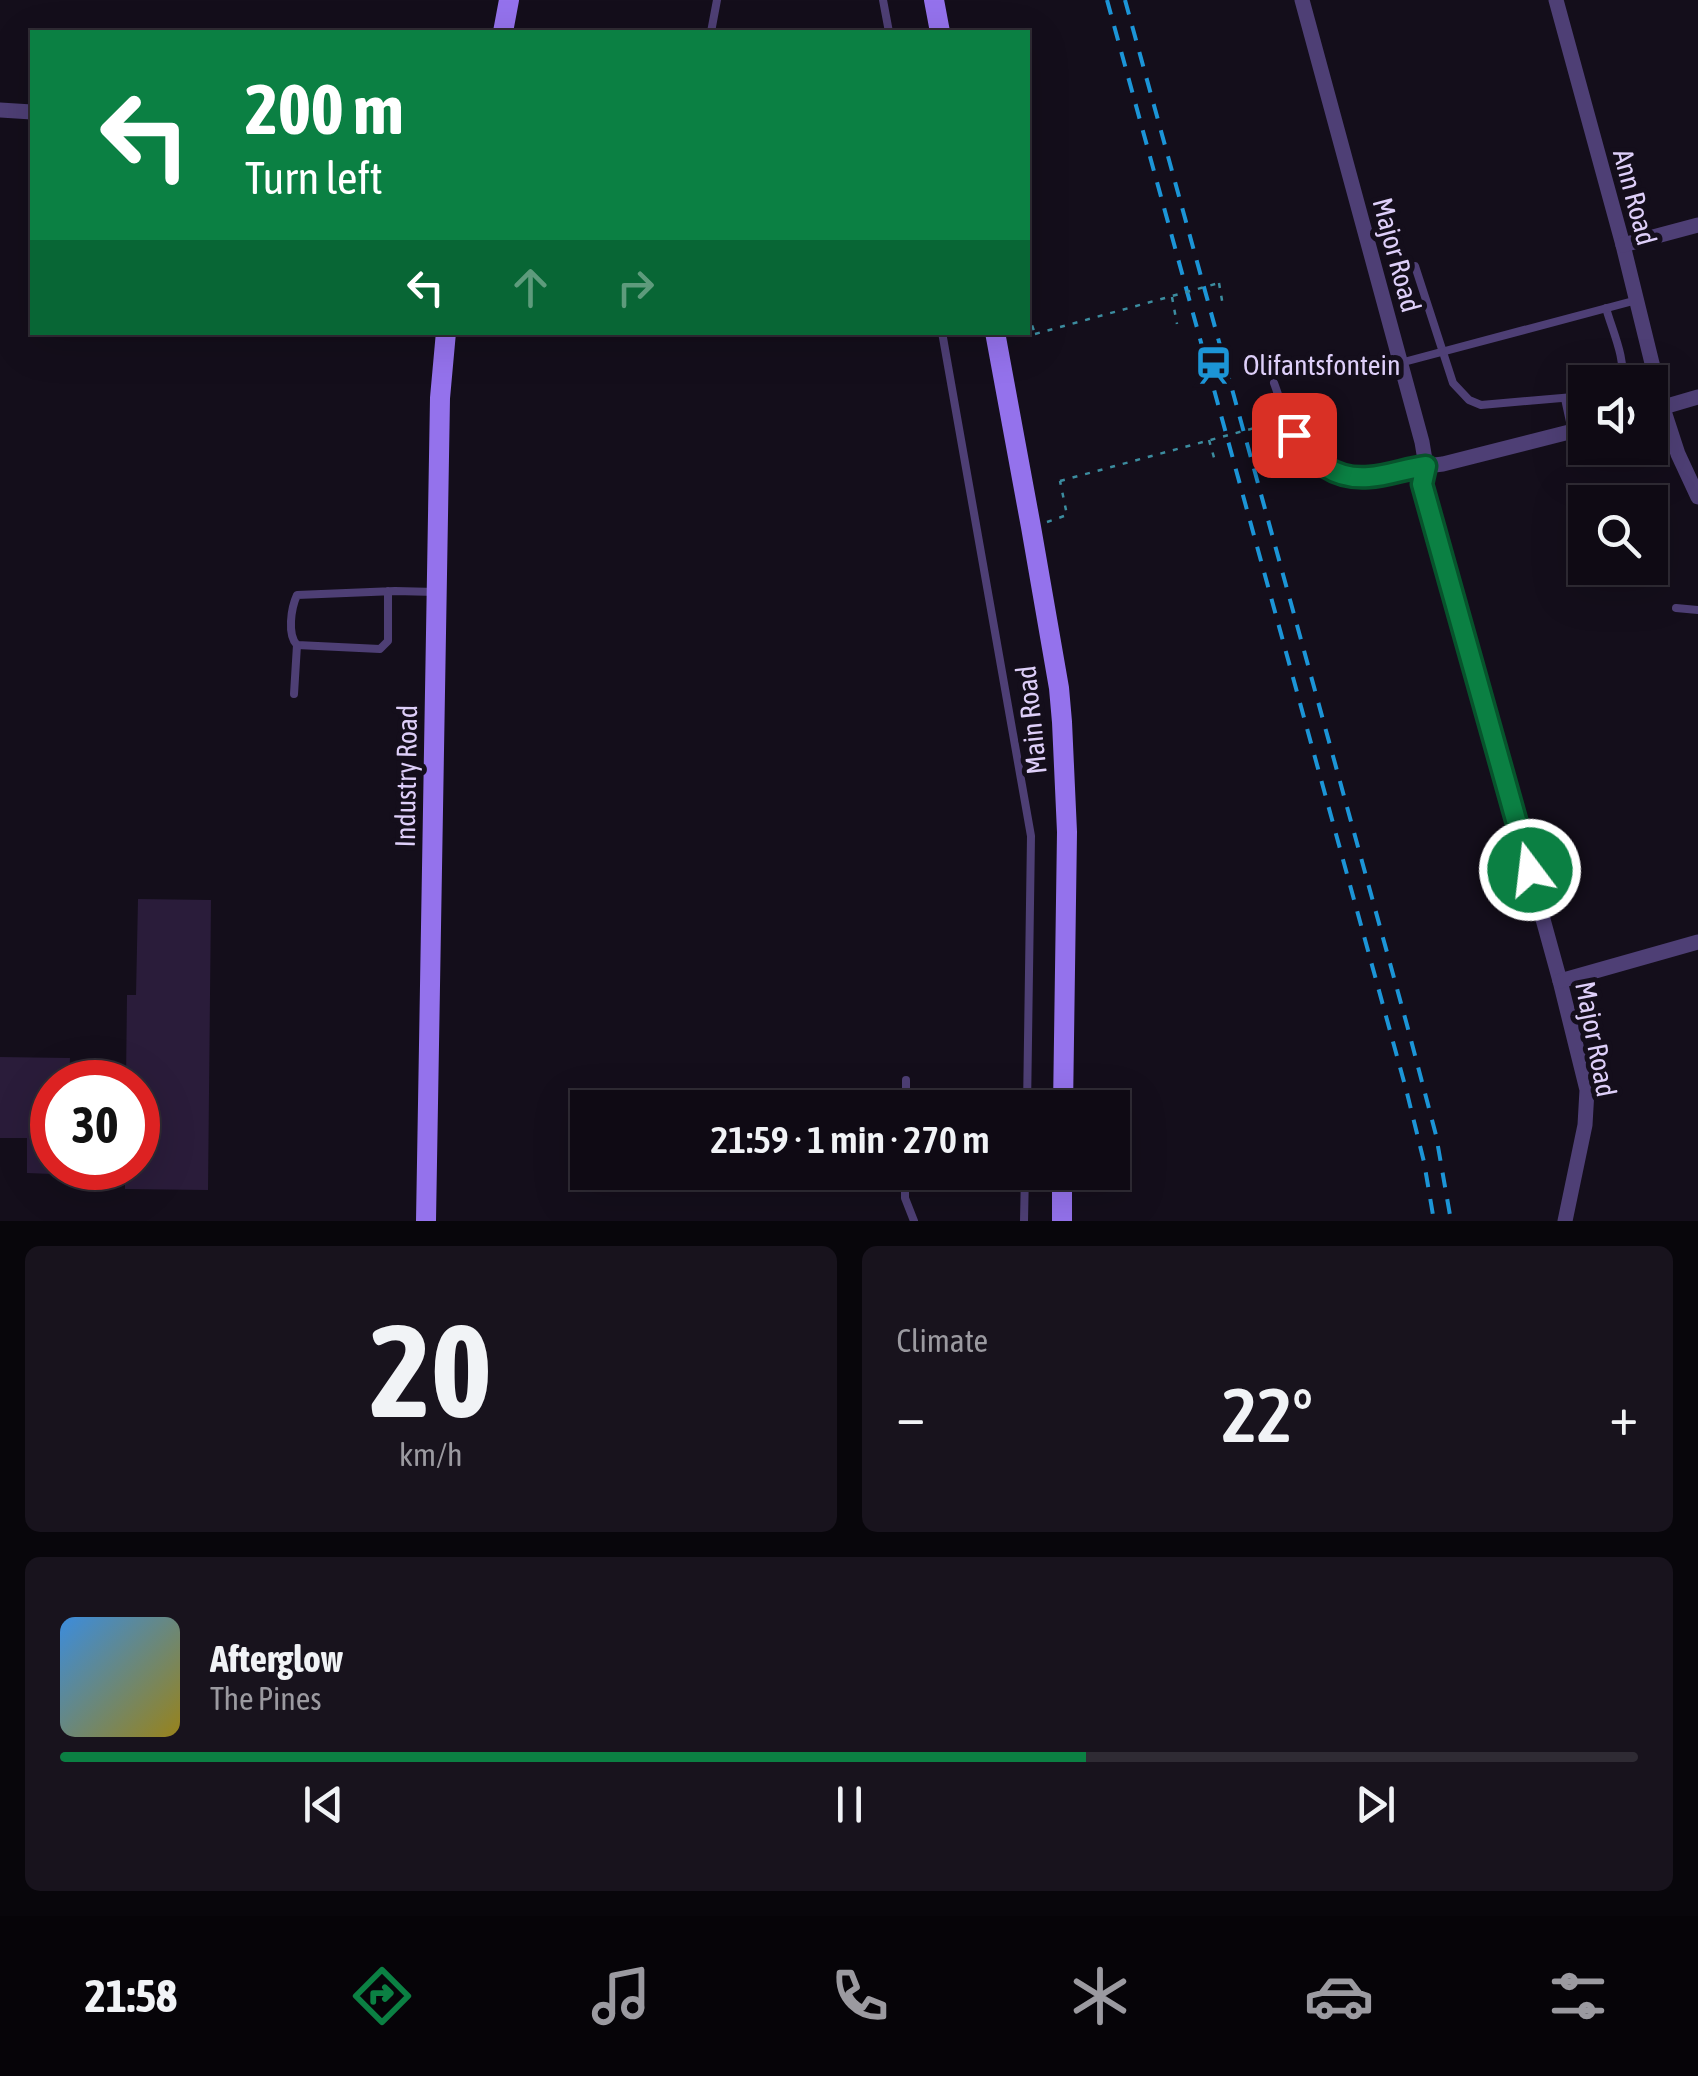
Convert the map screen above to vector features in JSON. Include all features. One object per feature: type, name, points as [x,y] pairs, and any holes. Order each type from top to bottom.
[{"type":"street","points":[[503,30],[510,0]]},
{"type":"street","points":[[934,0],[940,30]]},
{"type":"street","name":"Major Road","points":[[1302,0],[1426,466],[1422,484],[1587,1090],[1585,1125],[1565,1221]]},
{"type":"street","name":"Ann Road","points":[[1556,0],[1623,244],[1648,365]]},
{"type":"street","points":[[0,110],[30,112]]},
{"type":"street","points":[[1623,244],[1698,225]]},
{"type":"street","name":"Industry Road","points":[[426,1221],[440,398],[446,335]]},
{"type":"street","name":"Main Road","points":[[995,335],[1058,688],[1064,753],[1067,847],[1063,1090]]},
{"type":"street","points":[[1668,406],[1698,397]]},
{"type":"street","points":[[1426,466],[1568,432]]},
{"type":"street","name":"Ann Road","points":[[1668,434],[1696,488]]},
{"type":"street","points":[[1560,981],[1698,942]]},
{"type":"street","points":[[1062,1190],[1062,1221]]},
{"type":"lane","points":[[712,30],[717,0]]},
{"type":"lane","points":[[883,0],[889,30]]},
{"type":"lane","points":[[1415,266],[1457,390],[1481,405],[1568,399]]},
{"type":"lane","points":[[1400,363],[1637,300]]},
{"type":"lane","points":[[1606,308],[1622,365]]},
{"type":"lane","points":[[943,335],[1031,836],[1027,1090]]},
{"type":"lane","points":[[1274,382],[1294,435],[1320,466],[1345,475],[1369,477],[1426,466]]},
{"type":"lane","points":[[1565,399],[1568,405]]},
{"type":"lane","points":[[388,591],[388,641],[380,649],[292,642],[297,595],[388,591],[436,592]]},
{"type":"lane","points":[[1676,608],[1698,610]]},
{"type":"lane","points":[[294,694],[297,645]]},
{"type":"lane","points":[[906,1080],[906,1090]]},
{"type":"lane","points":[[904,1190],[914,1221]]},
{"type":"lane","points":[[1024,1221],[1025,1190]]},
{"type":"path","points":[[1030,318],[1036,334],[1219,283],[1223,306]]},
{"type":"path","points":[[1172,297],[1178,324]]},
{"type":"path","points":[[1031,527],[1067,515],[1060,481],[1258,428],[1261,446]]},
{"type":"path","points":[[1209,440],[1215,461]]},
{"type":"building","points":[[138,899],[211,900],[208,1190],[160,1189],[160,1060],[126,1060],[127,995],[136,995]]},
{"type":"building","points":[[0,1057],[70,1058],[30,1060],[30,1173],[27,1138],[0,1138]]},
{"type":"railway","points":[[1107,0],[1406,1089],[1434,1221]]},
{"type":"railway","points":[[1125,0],[1407,1025],[1436,1135],[1451,1221]]},
{"type":"place","name":"Olifantsfontein","points":[[1213,365]]},
{"type":"route","points":[[1294,435],[1320,466],[1345,475],[1369,477],[1426,466],[1422,484],[1530,870]]}]
